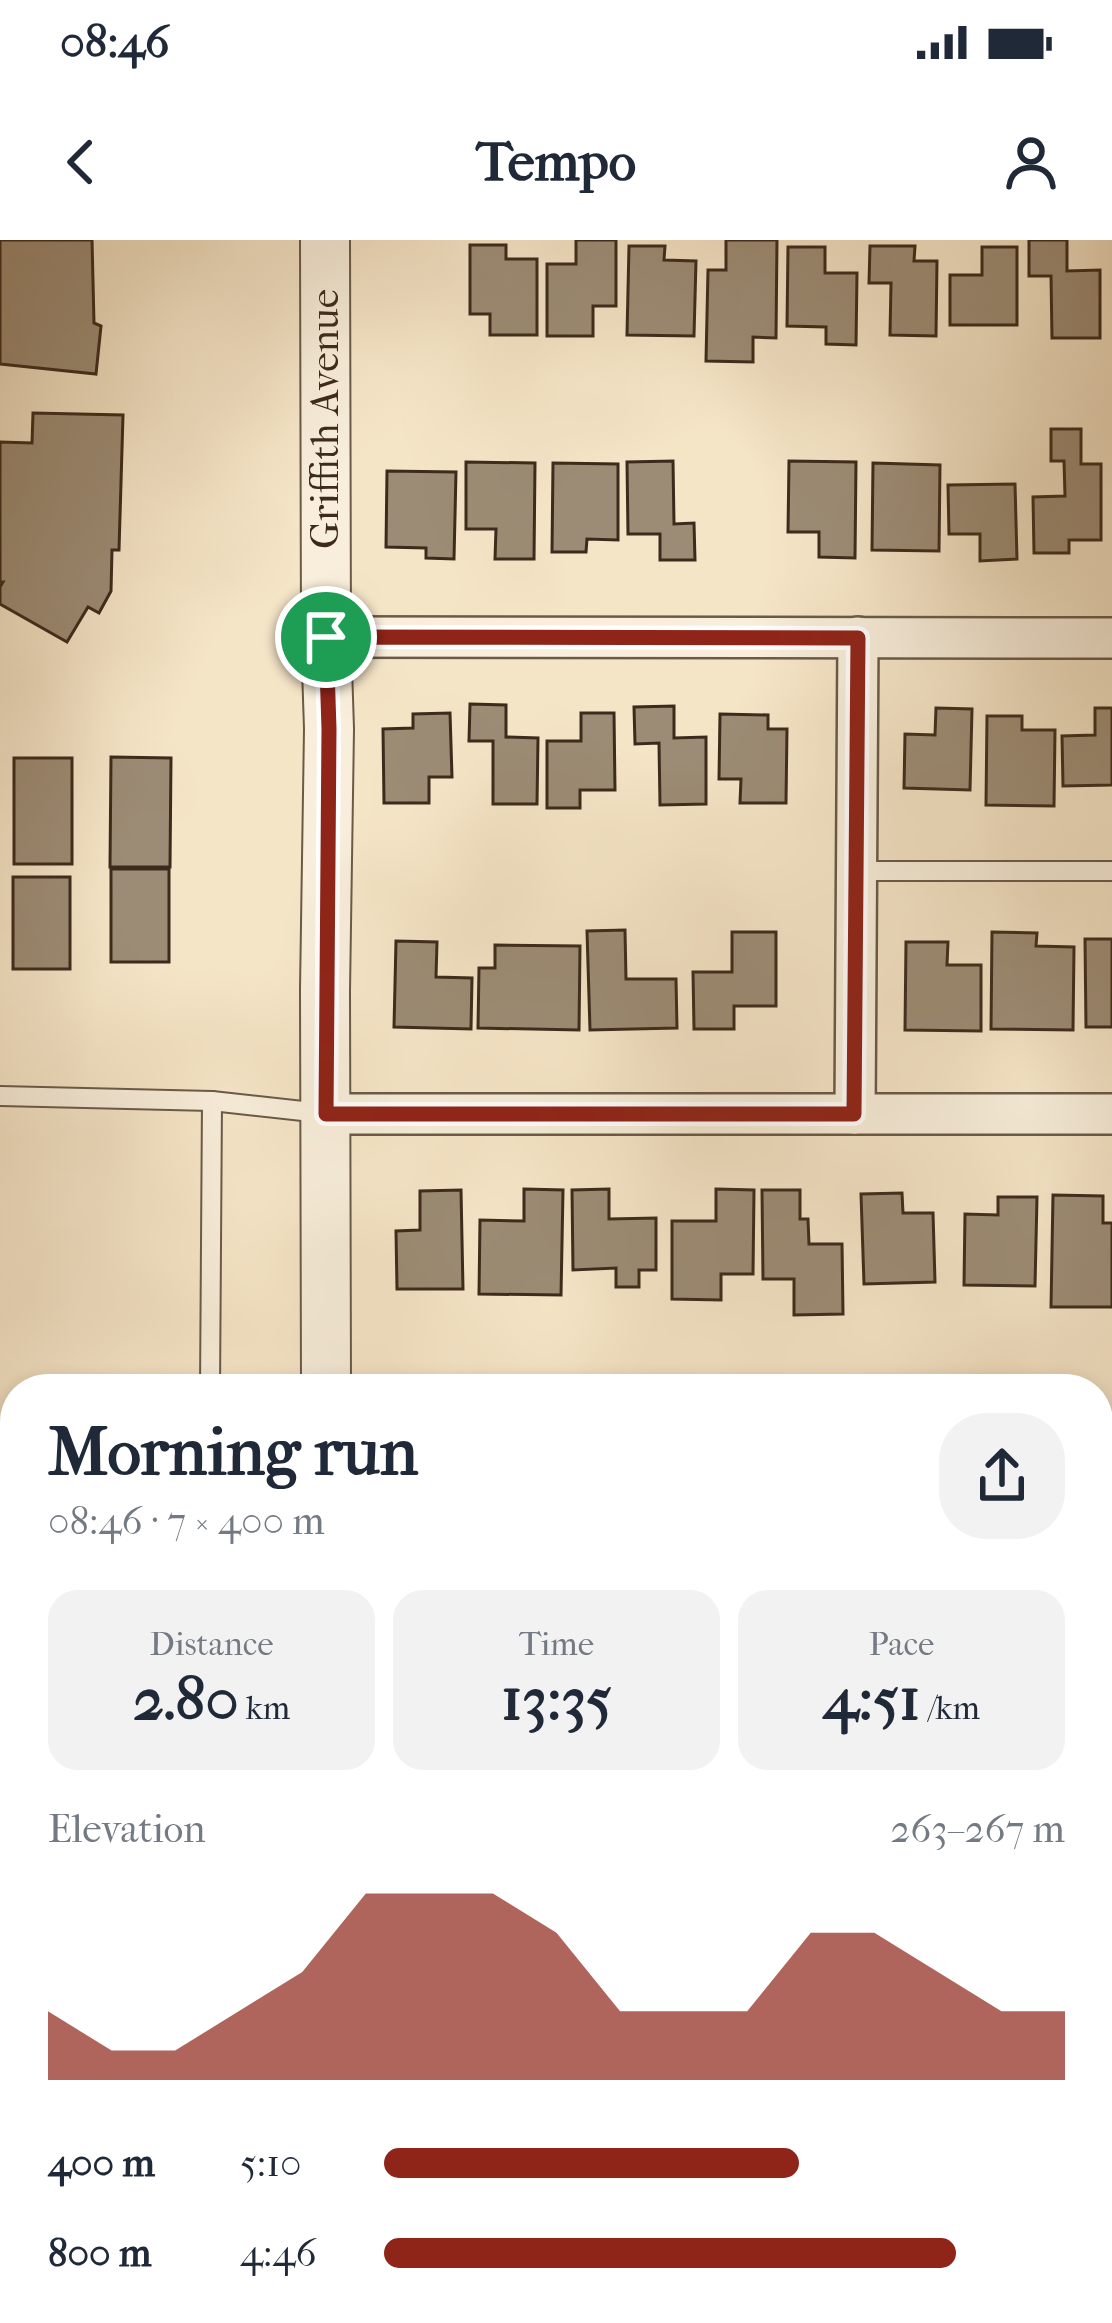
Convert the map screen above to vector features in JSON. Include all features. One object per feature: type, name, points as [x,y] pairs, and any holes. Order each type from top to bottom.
[{"type":"street","name":"Griffith Avenue","points":[[325,240],[326,1374]]},
{"type":"street","points":[[326,637],[1112,638]]},
{"type":"street","points":[[854,1114],[858,638]]},
{"type":"street","points":[[326,1114],[1112,1114]]},
{"type":"lane","points":[[856,871],[1112,872]]},
{"type":"lane","points":[[0,1096],[212,1101],[326,1114]]},
{"type":"lane","points":[[210,1374],[212,1101]]},
{"type":"building","points":[[0,240],[92,240],[94,323],[101,326],[96,374],[0,364]]},
{"type":"building","points":[[576,240],[616,240],[616,306],[593,306],[593,336],[547,336],[547,264],[576,264]]},
{"type":"building","points":[[726,240],[777,240],[776,338],[753,337],[753,362],[706,361],[708,270],[726,270]]},
{"type":"building","points":[[1029,240],[1067,240],[1067,271],[1100,270],[1100,338],[1052,338],[1051,276],[1029,276]]},
{"type":"building","points":[[470,245],[506,245],[506,259],[537,259],[537,335],[490,335],[490,314],[470,314]]},
{"type":"building","points":[[629,246],[665,246],[664,260],[696,261],[694,336],[627,335]]},
{"type":"building","points":[[870,246],[915,246],[914,261],[937,261],[936,336],[890,335],[891,283],[869,283]]},
{"type":"building","points":[[788,247],[825,247],[825,273],[857,273],[856,345],[826,344],[826,327],[787,326]]},
{"type":"building","points":[[982,247],[1017,247],[1017,325],[950,325],[950,275],[982,275]]},
{"type":"building","points":[[33,413],[123,415],[119,550],[112,550],[111,591],[99,613],[88,607],[67,642],[0,604],[0,442],[32,443]]},
{"type":"building","points":[[1051,429],[1081,429],[1081,464],[1101,464],[1101,540],[1069,540],[1069,553],[1034,553],[1033,497],[1065,496],[1064,461],[1051,461]]},
{"type":"building","points":[[673,461],[674,524],[694,523],[695,560],[660,560],[660,534],[628,534],[627,462]]},
{"type":"building","points":[[789,461],[856,462],[855,558],[819,557],[819,532],[788,532]]},
{"type":"building","points":[[466,462],[535,463],[534,559],[495,559],[496,529],[466,529]]},
{"type":"building","points":[[553,463],[618,464],[618,540],[587,539],[586,552],[552,552]]},
{"type":"building","points":[[873,463],[940,465],[939,551],[872,550]]},
{"type":"building","points":[[387,471],[456,472],[454,559],[426,558],[426,548],[386,547]]},
{"type":"building","points":[[1015,484],[1017,559],[980,561],[980,534],[949,534],[948,485]]},
{"type":"building","points":[[470,704],[506,705],[506,737],[538,738],[537,804],[493,804],[493,741],[469,741]]},
{"type":"building","points":[[674,706],[674,738],[706,737],[706,804],[660,805],[659,743],[635,744],[634,707]]},
{"type":"building","points":[[936,708],[972,709],[970,790],[904,788],[905,734],[935,735]]},
{"type":"building","points":[[1095,708],[1112,708],[1112,785],[1063,786],[1062,736],[1095,735]]},
{"type":"building","points":[[450,713],[452,777],[429,777],[429,803],[384,803],[383,729],[413,728],[413,714]]},
{"type":"building","points":[[581,713],[614,713],[615,790],[580,790],[580,808],[547,808],[547,741],[581,741]]},
{"type":"building","points":[[720,714],[768,715],[768,729],[787,729],[786,803],[740,803],[741,779],[719,779]]},
{"type":"building","points":[[987,716],[1022,716],[1022,730],[1055,730],[1054,806],[986,805]]},
{"type":"building","points":[[111,757],[171,758],[170,867],[110,867]]},
{"type":"building","points":[[14,758],[72,758],[72,864],[14,864]]},
{"type":"building","points":[[111,869],[169,869],[169,962],[111,962]]},
{"type":"building","points":[[13,877],[70,877],[70,969],[13,969]]},
{"type":"building","points":[[625,930],[626,979],[676,979],[677,1028],[590,1030],[587,931]]},
{"type":"building","points":[[732,932],[776,932],[776,1006],[734,1006],[734,1029],[694,1029],[693,972],[732,972]]},
{"type":"building","points":[[992,932],[1037,933],[1036,946],[1074,947],[1073,1030],[991,1029]]},
{"type":"building","points":[[1085,939],[1112,939],[1112,1027],[1086,1027]]},
{"type":"building","points":[[396,941],[437,942],[436,977],[472,978],[471,1029],[394,1027]]},
{"type":"building","points":[[906,942],[948,942],[947,965],[981,965],[981,1031],[905,1030]]},
{"type":"building","points":[[495,945],[580,946],[579,1030],[478,1028],[479,968],[495,968]]},
{"type":"building","points":[[524,1189],[563,1190],[561,1295],[479,1294],[480,1220],[524,1221]]},
{"type":"building","points":[[609,1189],[609,1219],[656,1218],[656,1270],[639,1270],[639,1287],[616,1287],[616,1268],[573,1270],[572,1190]]},
{"type":"building","points":[[716,1189],[754,1190],[753,1274],[721,1274],[721,1300],[672,1299],[672,1221],[716,1221]]},
{"type":"building","points":[[461,1190],[463,1289],[397,1289],[396,1231],[420,1230],[420,1191]]},
{"type":"building","points":[[762,1190],[800,1190],[800,1219],[808,1219],[809,1244],[842,1244],[843,1314],[794,1315],[794,1279],[763,1279]]},
{"type":"building","points":[[902,1193],[903,1213],[933,1213],[935,1282],[864,1284],[861,1194]]},
{"type":"building","points":[[1053,1195],[1103,1196],[1103,1223],[1112,1223],[1112,1307],[1051,1307]]},
{"type":"building","points":[[998,1197],[1037,1197],[1035,1286],[964,1285],[965,1214],[998,1215]]},
{"type":"route","points":[[326,637],[858,638],[854,1114],[326,1114],[326,637]]}]
